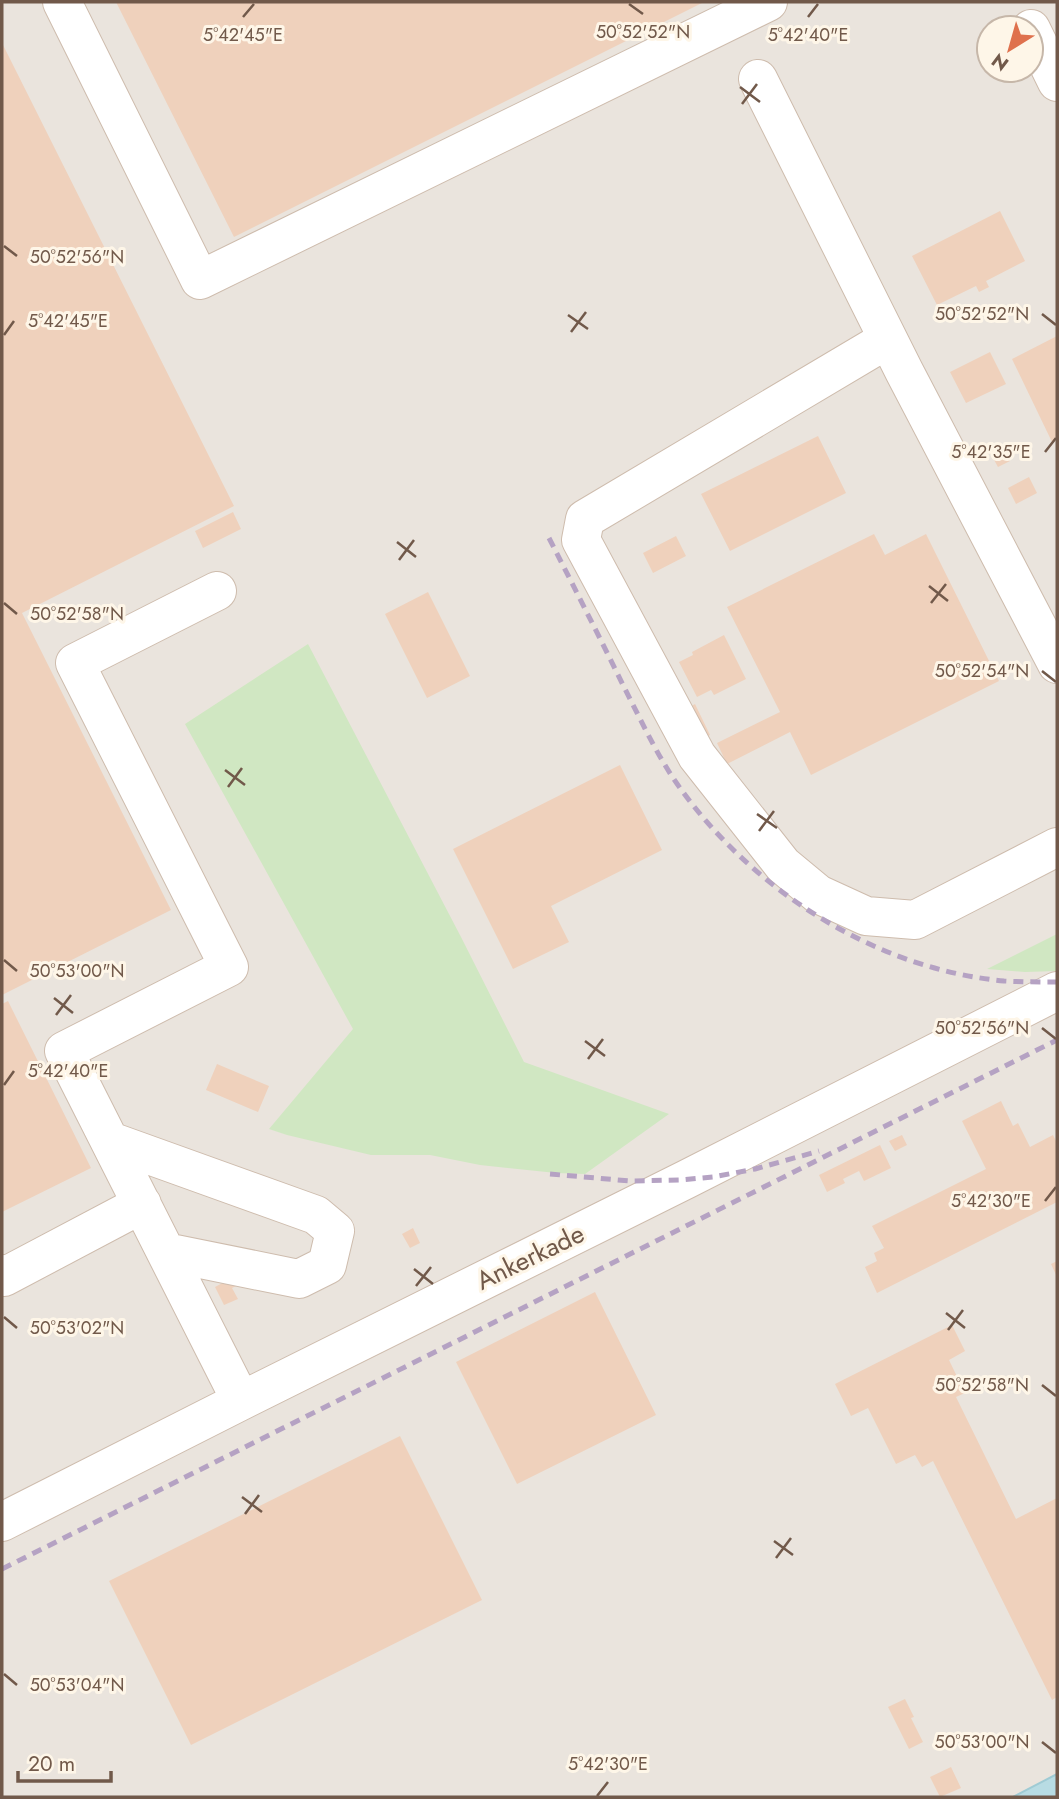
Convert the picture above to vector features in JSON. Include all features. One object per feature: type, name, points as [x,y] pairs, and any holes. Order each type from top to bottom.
[{"type":"street","points":[[62,2],[200,280],[768,2]]},
{"type":"street","points":[[1045,58],[1057,82]]},
{"type":"street","points":[[758,79],[888,339],[1057,664]]},
{"type":"street","points":[[888,339],[585,519],[581,540],[697,756],[783,865],[818,894],[866,916],[915,920],[1057,847]]},
{"type":"street","points":[[218,591],[75,663],[229,967],[64,1051],[241,1401]]},
{"type":"street","name":"Ankerkade","points":[[2,1522],[1057,991]]},
{"type":"street","points":[[110,1141],[316,1215],[335,1231],[327,1265],[299,1279],[166,1252]]},
{"type":"street","points":[[2,1274],[4,1277],[142,1204]]},
{"type":"shaded area","points":[[2,2],[1057,2],[1057,1774],[1013,1797],[2,1797]]},
{"type":"green space","points":[[308,644],[524,1062],[669,1114],[585,1174],[480,1165],[430,1155],[371,1155],[269,1129],[353,1029],[185,724]]},
{"type":"green space","points":[[1057,934],[1057,971],[987,969]]},
{"type":"water","points":[[1057,1774],[1057,1797],[1013,1797]]},
{"type":"building","points":[[116,2],[704,2],[234,237]]},
{"type":"building","points":[[2,43],[234,506],[22,613],[171,910],[2,995]]},
{"type":"building","points":[[1000,211],[1025,261],[986,281],[989,287],[979,292],[976,286],[937,305],[912,256]]},
{"type":"building","points":[[1057,336],[1057,439],[1052,442],[1012,359]]},
{"type":"building","points":[[990,352],[1006,384],[966,403],[950,372]]},
{"type":"building","points":[[818,436],[846,493],[730,551],[701,494]]},
{"type":"building","points":[[1001,443],[1010,461],[998,467],[988,449]]},
{"type":"building","points":[[1029,477],[1037,493],[1016,504],[1008,488]]},
{"type":"building","points":[[233,512],[241,529],[203,548],[195,531]]},
{"type":"building","points":[[874,534],[885,555],[926,534],[999,681],[811,775],[790,732],[727,764],[717,743],[780,712],[727,607]]},
{"type":"building","points":[[676,536],[686,556],[653,573],[643,553]]},
{"type":"building","points":[[428,592],[470,676],[427,698],[385,614]]},
{"type":"building","points":[[724,635],[746,679],[714,695],[711,690],[697,697],[679,662]]},
{"type":"building","points":[[695,704],[710,735],[693,744],[679,713]]},
{"type":"building","points":[[620,765],[662,850],[551,906],[569,942],[513,969],[453,849]]},
{"type":"building","points":[[8,1001],[91,1168],[2,1212],[2,1004]]},
{"type":"building","points":[[217,1064],[269,1086],[258,1112],[206,1090]]},
{"type":"building","points":[[1001,1101],[1013,1126],[1018,1123],[1030,1147],[1053,1135],[1057,1143],[1057,1202],[877,1293],[865,1267],[877,1261],[874,1253],[884,1248],[872,1226],[986,1169],[962,1121]]},
{"type":"building","points":[[902,1135],[907,1145],[895,1151],[889,1141]]},
{"type":"building","points":[[880,1145],[891,1168],[864,1181],[859,1171],[843,1179],[845,1183],[827,1192],[819,1175]]},
{"type":"building","points":[[413,1228],[420,1243],[410,1248],[402,1234]]},
{"type":"building","points":[[1057,1261],[1057,1277],[1051,1264]]},
{"type":"building","points":[[232,1278],[236,1286],[232,1288],[238,1299],[224,1305],[215,1287]]},
{"type":"building","points":[[595,1292],[656,1415],[517,1484],[456,1362]]},
{"type":"building","points":[[952,1325],[965,1351],[949,1360],[965,1393],[956,1397],[1016,1519],[1057,1498],[1057,1697],[1052,1700],[933,1461],[922,1467],[915,1455],[896,1464],[868,1408],[851,1416],[835,1384]]},
{"type":"building","points":[[400,1436],[482,1600],[191,1745],[109,1581]]},
{"type":"building","points":[[905,1699],[923,1742],[909,1749],[888,1707]]},
{"type":"building","points":[[951,1767],[961,1788],[940,1797],[930,1777]]},
{"type":"railway","points":[[549,538],[664,763],[710,825],[744,860],[781,891],[822,919],[865,942],[910,960],[956,973],[1004,981],[1057,982]]},
{"type":"railway","points":[[2,1569],[1057,1040]]},
{"type":"railway","points":[[550,1174],[630,1181],[680,1180],[755,1169],[819,1151]]}]
